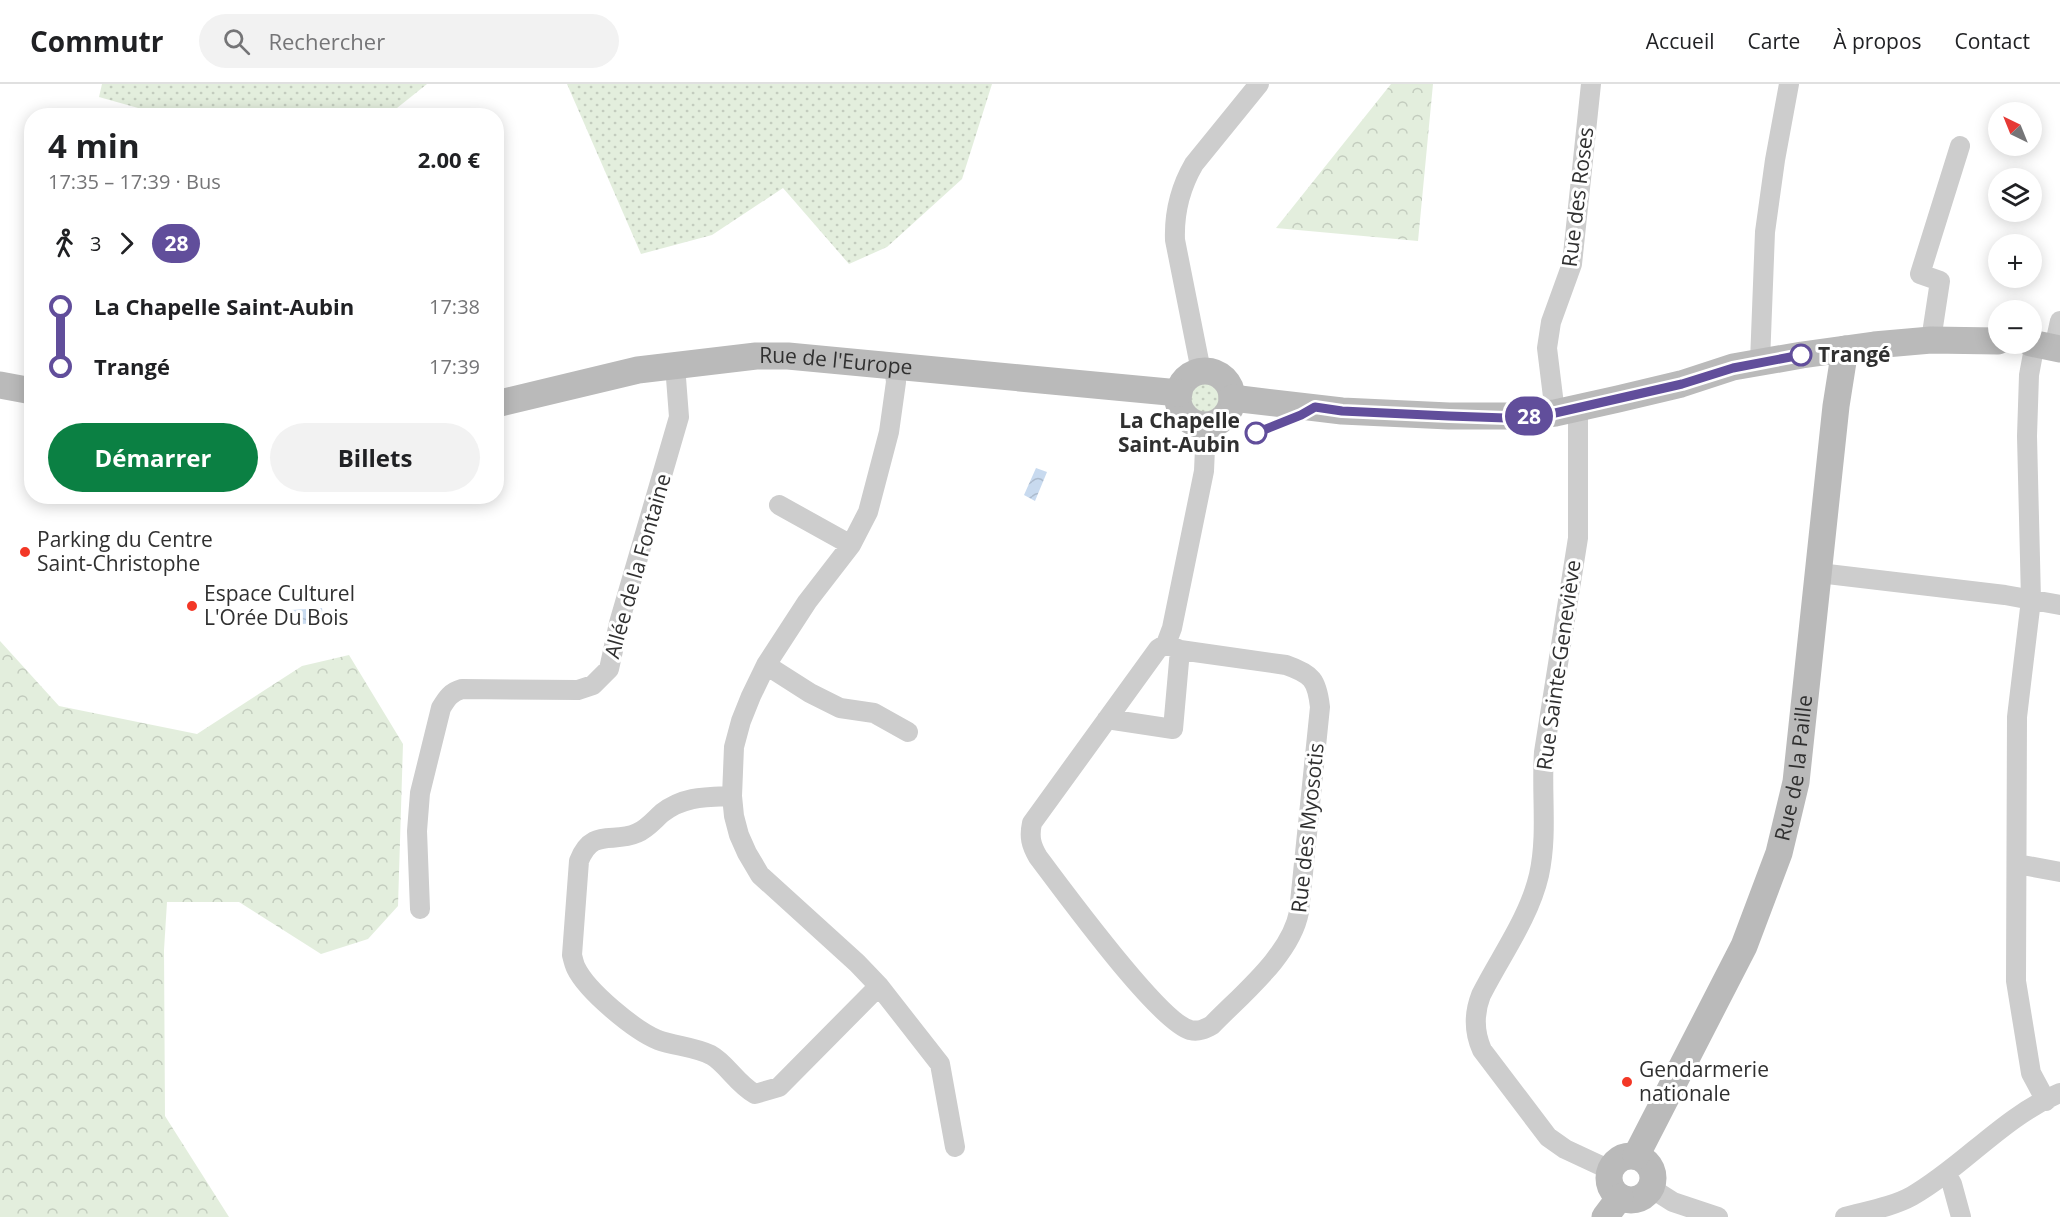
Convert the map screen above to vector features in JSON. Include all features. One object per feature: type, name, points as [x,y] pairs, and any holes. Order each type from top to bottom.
[{"type":"street","points":[[1201,371],[1175,240],[1174,222],[1179,197],[1194,164],[1259,84]]},
{"type":"street","name":"Rue des Roses","points":[[1567,411],[1546,348],[1551,322],[1572,264],[1591,84]]},
{"type":"street","points":[[1760,362],[1765,232],[1775,160],[1790,84]]},
{"type":"street","points":[[1931,340],[1940,281],[1920,274],[1960,146]]},
{"type":"street","points":[[1845,1217],[1909,1197],[1946,1173],[2002,1128],[2053,1097],[2031,1073],[2016,981],[2016,717],[2031,600],[2027,436],[2029,375],[2060,321]]},
{"type":"street","points":[[1232,398],[1342,411],[1506,418],[1567,411],[1682,384],[1760,362],[1845,349],[1931,340],[1988,341]]},
{"type":"street","name":"Rue de la Paille","points":[[1636,1156],[1744,946],[1779,853],[1796,782],[1836,406],[1845,349]]},
{"type":"street","name":"Rue de l'Europe","points":[[504,402],[638,370],[756,356],[788,356],[1179,393]]},
{"type":"street","name":"Allée de la Fontaine","points":[[420,909],[417,831],[420,793],[441,708],[447,698],[462,689],[578,690],[593,685],[609,669],[619,622],[679,417],[675,365]]},
{"type":"street","points":[[894,367],[896,382],[889,432],[868,512],[850,545],[807,602],[766,665],[741,721],[734,747],[732,796],[739,835],[760,875],[857,963],[879,986],[940,1064],[955,1147]]},
{"type":"street","points":[[1201,371],[1212,372],[1223,378],[1229,386],[1232,398],[1225,416],[1214,424],[1194,423],[1184,416],[1179,405],[1181,385],[1188,377],[1201,371]]},
{"type":"street","points":[[0,384],[24,389]]},
{"type":"street","name":"Rue Sainte-Geneviève","points":[[1567,411],[1578,538],[1544,752],[1542,775],[1544,840],[1538,876],[1528,906],[1481,995],[1477,1004],[1475,1022],[1479,1042],[1488,1059],[1548,1137],[1565,1149],[1610,1170]]},
{"type":"street","name":"Rue des Myosotis","points":[[1107,719],[1173,729],[1172,628],[1204,471],[1206,425]]},
{"type":"street","points":[[779,505],[850,545]]},
{"type":"street","points":[[1819,573],[2005,595],[2060,605]]},
{"type":"street","name":"Rue des Myosotis","points":[[1173,647],[1287,665],[1299,669],[1316,683],[1320,706],[1296,927],[1278,956],[1212,1025],[1201,1031],[1192,1031],[1184,1027],[1149,998],[1038,857],[1031,845],[1030,835],[1032,823],[1158,649],[1173,647]]},
{"type":"street","points":[[766,665],[810,693],[840,708],[874,713],[908,732]]},
{"type":"street","points":[[732,796],[690,798],[674,805],[635,835],[597,839],[583,851],[579,861],[572,955],[575,967],[583,979],[637,1029],[658,1040],[712,1055],[744,1088],[755,1094],[779,1087],[879,986]]},
{"type":"street","points":[[2016,864],[2060,872]]},
{"type":"street","points":[[1636,1156],[1644,1160],[1651,1169],[1653,1180],[1651,1188],[1637,1199],[1612,1207],[1610,1170],[1621,1158],[1636,1156]]},
{"type":"street","points":[[1946,1173],[1952,1184],[1961,1217]]},
{"type":"street","points":[[1651,1188],[1673,1202],[1718,1217]]},
{"type":"green space","points":[[102,84],[427,84],[397,108],[138,108],[99,97]]},
{"type":"green space","points":[[567,84],[992,84],[962,179],[887,247],[849,264],[783,188],[712,235],[641,254]]},
{"type":"green space","points":[[1391,84],[1433,84],[1418,241],[1276,228]]},
{"type":"green space","points":[[1205,380],[1218,385],[1223,398],[1218,411],[1205,416],[1192,411],[1187,398],[1192,385]]},
{"type":"green space","points":[[0,641],[59,706],[197,734],[302,666],[349,655],[403,744],[398,906],[368,939],[321,954],[239,902],[167,902],[164,950],[165,1116],[229,1217],[0,1217]]},
{"type":"water","points":[[1036,468],[1047,472],[1035,501],[1024,495]]},
{"type":"water","points":[[322,608],[324,622],[292,625],[291,610]]},
{"type":"bus line","name":"28","points":[[1256,433],[1315,407],[1342,411],[1506,418],[1555,413],[1682,384],[1733,368],[1801,355]]},
{"type":"place","name":"Trangé","points":[[1801,355]]},
{"type":"place","name":"La Chapelle Saint-Aubin","points":[[1256,433]]},
{"type":"place","name":"Parking du Centre Saint-Christophe","points":[[25,552]]},
{"type":"place","name":"Espace Culturel L'Orée Du Bois","points":[[192,606]]},
{"type":"place","name":"Gendarmerie nationale","points":[[1627,1082]]}]
